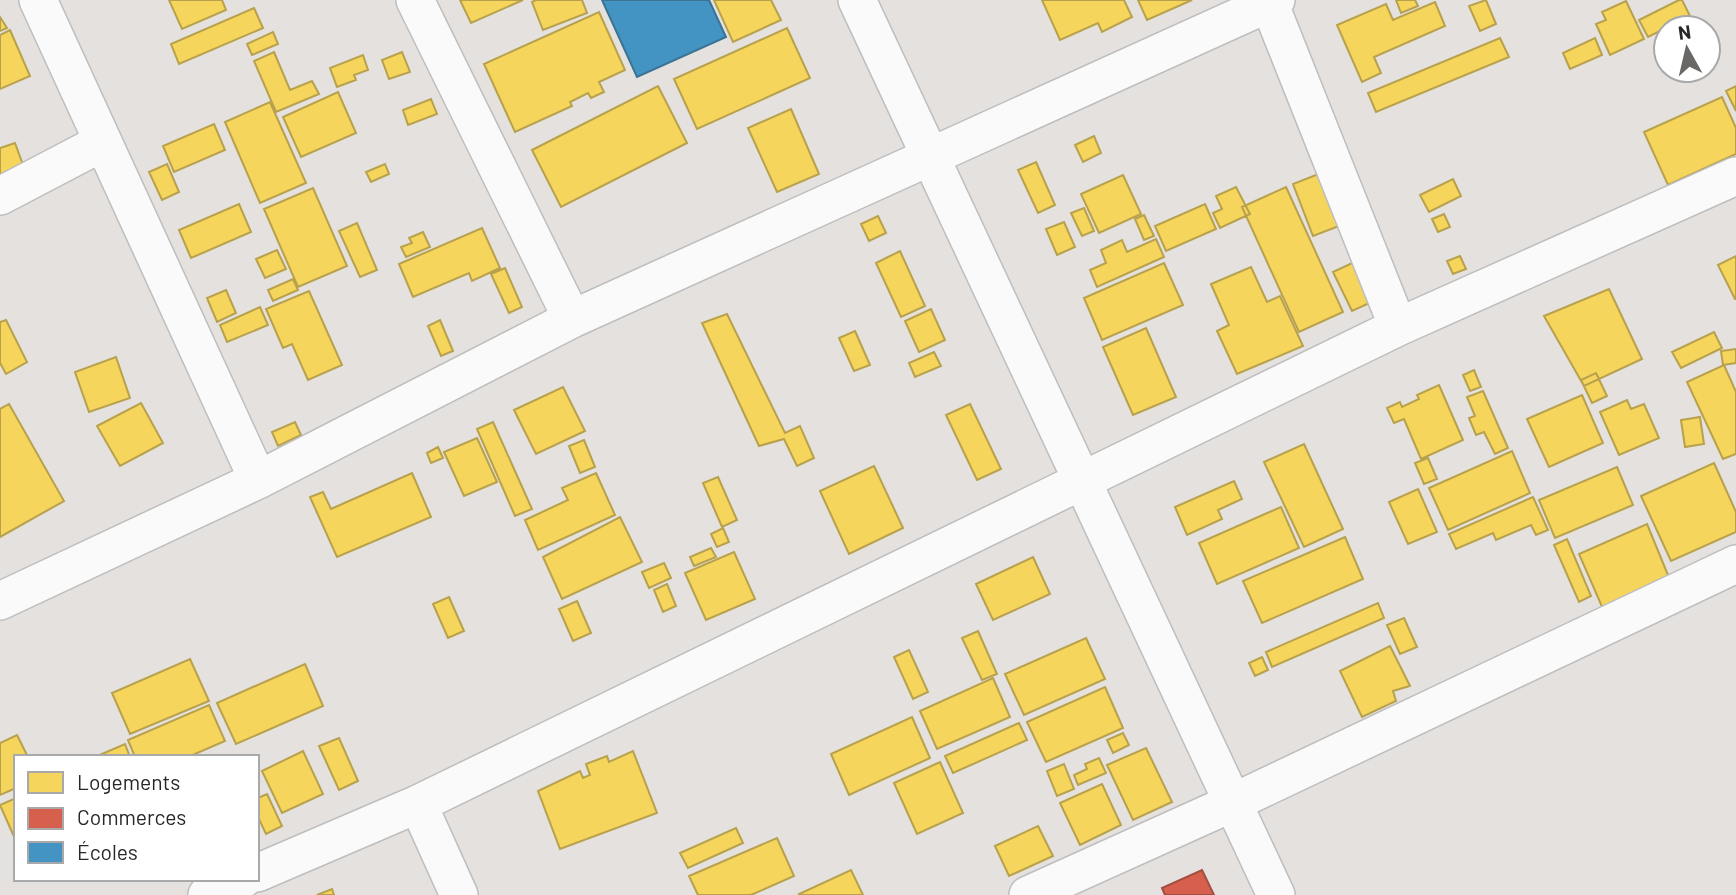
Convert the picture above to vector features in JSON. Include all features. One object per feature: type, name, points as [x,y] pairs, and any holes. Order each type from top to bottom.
[{"type":"street","points":[[38,0],[258,480]]},
{"type":"street","points":[[415,0],[572,319]]},
{"type":"street","points":[[857,0],[1276,895]]},
{"type":"street","points":[[0,601],[258,480],[572,319],[1271,1],[1398,327]]},
{"type":"street","points":[[0,196],[103,142]]},
{"type":"street","points":[[259,872],[418,804],[1398,327],[1736,176]]},
{"type":"street","points":[[1028,895],[1233,803],[1736,564]]},
{"type":"street","points":[[418,804],[459,895]]},
{"type":"street","points":[[207,895],[238,881]]},
{"type":"building: Logements","points":[[169,0],[222,0],[226,10],[182,29]]},
{"type":"building: Logements","points":[[460,0],[523,0],[471,23]]},
{"type":"building: Logements","points":[[582,0],[587,13],[543,30],[532,2]]},
{"type":"building: Logements","points":[[714,0],[771,0],[781,20],[733,42]]},
{"type":"building: Logements","points":[[1042,0],[1124,0],[1132,17],[1102,32],[1098,23],[1060,40]]},
{"type":"building: Logements","points":[[1138,0],[1192,0],[1147,20]]},
{"type":"building: Logements","points":[[1396,0],[1415,0],[1418,6],[1401,13]]},
{"type":"building: Logements","points":[[1486,0],[1496,24],[1480,31],[1469,6]]},
{"type":"building: Logements","points":[[1679,0],[1682,0],[1689,14],[1652,14],[1652,35],[1648,37],[1639,20]]},
{"type":"building: Logements","points":[[1626,1],[1644,39],[1610,55],[1596,24],[1606,20],[1602,12]]},
{"type":"building: Logements","points":[[1435,2],[1445,26],[1374,57],[1381,73],[1362,82],[1337,25],[1386,4],[1393,20]]},
{"type":"building: Logements","points":[[254,8],[263,28],[179,64],[171,44]]},
{"type":"building: Logements","points":[[599,12],[625,70],[599,82],[604,92],[591,98],[588,93],[570,102],[572,106],[515,132],[484,64]]},
{"type":"building: Logements","points":[[0,17],[7,28],[0,31]]},
{"type":"building: Logements","points":[[787,28],[810,78],[697,129],[674,79]]},
{"type":"building: Logements","points":[[10,30],[30,76],[0,89],[0,35]]},
{"type":"building: Logements","points":[[273,32],[278,44],[252,55],[247,44]]},
{"type":"building: Logements","points":[[1500,38],[1509,57],[1376,112],[1368,93]]},
{"type":"building: Logements","points":[[1595,38],[1602,55],[1570,69],[1563,53]]},
{"type":"building: Logements","points":[[274,52],[290,90],[312,81],[319,94],[276,112],[254,61]]},
{"type":"building: Logements","points":[[402,52],[410,72],[389,79],[382,60]]},
{"type":"building: Logements","points":[[363,55],[368,70],[354,75],[356,80],[337,87],[330,68]]},
{"type":"building: Logements","points":[[658,86],[687,143],[561,207],[532,150]]},
{"type":"building: Logements","points":[[1736,86],[1736,111],[1726,91]]},
{"type":"building: Logements","points":[[338,92],[356,133],[301,157],[283,117]]},
{"type":"building: Logements","points":[[1722,97],[1736,128],[1736,154],[1668,185],[1644,132]]},
{"type":"building: Logements","points":[[431,99],[437,114],[408,125],[403,110]]},
{"type":"building: Logements","points":[[270,102],[306,183],[260,203],[225,122]]},
{"type":"building: Logements","points":[[791,109],[819,174],[777,192],[748,128]]},
{"type":"building: Logements","points":[[214,124],[225,150],[174,172],[163,146]]},
{"type":"building: Logements","points":[[1094,136],[1101,153],[1083,162],[1075,145]]},
{"type":"building: Logements","points":[[15,143],[27,176],[0,186],[0,148]]},
{"type":"building: Logements","points":[[1036,162],[1055,205],[1038,213],[1018,170]]},
{"type":"building: Logements","points":[[167,164],[179,192],[162,200],[149,172]]},
{"type":"building: Logements","points":[[385,164],[389,174],[371,182],[366,172]]},
{"type":"building: Logements","points":[[1326,171],[1347,223],[1313,236],[1293,184]]},
{"type":"building: Logements","points":[[1123,175],[1141,214],[1099,233],[1081,194]]},
{"type":"building: Logements","points":[[1453,179],[1461,196],[1429,212],[1420,195]]},
{"type":"building: Logements","points":[[1236,187],[1250,214],[1220,228],[1213,213],[1222,209],[1216,196]]},
{"type":"building: Logements","points":[[1286,187],[1343,312],[1299,332],[1242,207]]},
{"type":"building: Logements","points":[[313,188],[347,266],[298,287],[264,209]]},
{"type":"building: Logements","points":[[239,204],[251,232],[191,258],[179,230]]},
{"type":"building: Logements","points":[[1205,204],[1216,229],[1166,251],[1155,226]]},
{"type":"building: Logements","points":[[1084,208],[1094,231],[1082,236],[1071,213]]},
{"type":"building: Logements","points":[[1444,214],[1450,227],[1438,232],[1432,219]]},
{"type":"building: Logements","points":[[1144,215],[1154,236],[1144,240],[1135,219]]},
{"type":"building: Logements","points":[[878,216],[886,233],[869,241],[861,224]]},
{"type":"building: Logements","points":[[1064,222],[1075,247],[1057,255],[1046,229]]},
{"type":"building: Logements","points":[[357,223],[377,270],[360,277],[339,231]]},
{"type":"building: Logements","points":[[482,228],[500,268],[472,281],[469,273],[413,297],[399,264]]},
{"type":"building: Logements","points":[[423,232],[430,247],[406,257],[401,247],[412,243],[409,238]]},
{"type":"building: Logements","points":[[1156,239],[1164,257],[1097,287],[1090,270],[1106,263],[1101,250],[1122,240],[1127,252]]},
{"type":"building: Logements","points":[[277,250],[286,269],[265,278],[256,259]]},
{"type":"building: Logements","points":[[900,251],[925,306],[901,317],[876,263]]},
{"type":"building: Logements","points":[[1367,256],[1385,296],[1352,311],[1333,272]]},
{"type":"building: Logements","points":[[1460,256],[1466,269],[1453,274],[1447,261]]},
{"type":"building: Logements","points":[[1736,256],[1736,299],[1735,299],[1718,265]]},
{"type":"building: Logements","points":[[1164,263],[1183,305],[1102,340],[1084,298]]},
{"type":"building: Logements","points":[[1251,267],[1267,302],[1280,296],[1303,346],[1237,374],[1217,331],[1229,325],[1211,284]]},
{"type":"building: Logements","points":[[505,268],[522,307],[509,313],[491,274]]},
{"type":"building: Logements","points":[[293,279],[298,290],[273,301],[268,290]]},
{"type":"building: Logements","points":[[1609,289],[1642,359],[1584,386],[1544,316]]},
{"type":"building: Logements","points":[[226,290],[236,313],[217,322],[207,298]]},
{"type":"building: Logements","points":[[309,291],[342,365],[308,380],[292,344],[283,348],[266,309]]},
{"type":"building: Logements","points":[[260,307],[268,325],[227,342],[220,325]]},
{"type":"building: Logements","points":[[931,309],[945,340],[919,352],[905,321]]},
{"type":"building: Logements","points":[[727,314],[785,433],[800,426],[814,458],[797,466],[784,439],[759,446],[702,323]]},
{"type":"building: Logements","points":[[6,320],[27,362],[6,374],[0,363],[0,322]]},
{"type":"building: Logements","points":[[440,320],[453,351],[441,356],[428,326]]},
{"type":"building: Logements","points":[[1146,328],[1176,397],[1133,415],[1103,347]]},
{"type":"building: Logements","points":[[855,331],[870,365],[854,371],[839,338]]},
{"type":"building: Logements","points":[[1714,332],[1722,348],[1681,368],[1672,352]]},
{"type":"building: Logements","points":[[1736,349],[1736,363],[1723,365],[1721,351]]},
{"type":"building: Logements","points":[[934,352],[941,366],[915,377],[909,363]]},
{"type":"building: Logements","points":[[116,357],[130,398],[89,412],[75,372]]},
{"type":"building: Logements","points":[[1724,365],[1736,392],[1736,454],[1723,459],[1687,382]]},
{"type":"building: Logements","points":[[1474,370],[1481,387],[1470,391],[1463,375]]},
{"type":"building: Logements","points":[[1596,373],[1607,396],[1592,403],[1581,380]]},
{"type":"building: Logements","points":[[1439,385],[1463,440],[1421,459],[1404,419],[1394,423],[1387,408],[1400,402],[1402,407],[1419,399],[1417,395]]},
{"type":"building: Logements","points":[[563,387],[585,431],[536,454],[514,410]]},
{"type":"building: Logements","points":[[1483,391],[1508,448],[1495,454],[1484,432],[1476,435],[1469,418],[1475,416],[1467,397]]},
{"type":"building: Logements","points":[[1582,395],[1603,443],[1549,467],[1527,419]]},
{"type":"building: Logements","points":[[1627,400],[1631,409],[1644,404],[1659,438],[1619,455],[1600,412]]},
{"type":"building: Logements","points":[[141,403],[163,443],[120,466],[97,426]]},
{"type":"building: Logements","points":[[9,404],[64,501],[0,537],[0,409]]},
{"type":"building: Logements","points":[[970,404],[1001,469],[977,480],[946,415]]},
{"type":"building: Logements","points":[[1700,417],[1704,444],[1685,447],[1681,420]]},
{"type":"building: Logements","points":[[295,422],[301,435],[278,446],[272,432]]},
{"type":"building: Logements","points":[[493,422],[532,509],[515,516],[477,429]]},
{"type":"building: Logements","points":[[477,438],[497,482],[464,496],[444,452]]},
{"type":"building: Logements","points":[[584,440],[595,467],[580,473],[569,446]]},
{"type":"building: Logements","points":[[1304,444],[1343,529],[1304,547],[1264,462]]},
{"type":"building: Logements","points":[[438,447],[443,458],[431,463],[427,453]]},
{"type":"building: Logements","points":[[1512,451],[1530,493],[1448,530],[1429,488]]},
{"type":"building: Logements","points":[[1428,458],[1437,479],[1424,484],[1415,463]]},
{"type":"building: Logements","points":[[1714,463],[1736,512],[1736,532],[1671,561],[1641,496]]},
{"type":"building: Logements","points":[[874,466],[903,528],[849,554],[820,491]]},
{"type":"building: Logements","points":[[1617,467],[1633,505],[1555,538],[1539,500]]},
{"type":"building: Logements","points":[[412,473],[431,517],[337,557],[310,497],[323,492],[331,509]]},
{"type":"building: Logements","points":[[596,473],[615,515],[538,550],[525,520],[568,500],[562,488]]},
{"type":"building: Logements","points":[[718,477],[737,520],[722,527],[703,483]]},
{"type":"building: Logements","points":[[1234,481],[1242,499],[1218,510],[1222,519],[1187,535],[1175,507]]},
{"type":"building: Logements","points":[[1418,489],[1437,532],[1408,544],[1389,502]]},
{"type":"building: Logements","points":[[1533,497],[1548,530],[1536,535],[1531,525],[1496,540],[1493,533],[1456,549],[1449,534]]},
{"type":"building: Logements","points":[[1281,507],[1299,548],[1217,584],[1199,543]]},
{"type":"building: Logements","points":[[620,517],[642,562],[562,599],[543,557]]},
{"type":"building: Logements","points":[[1647,524],[1670,580],[1603,609],[1579,554]]},
{"type":"building: Logements","points":[[723,528],[729,542],[717,547],[711,534]]},
{"type":"building: Logements","points":[[1345,537],[1363,579],[1262,623],[1243,581]]},
{"type":"building: Logements","points":[[1567,539],[1591,596],[1579,602],[1554,545]]},
{"type":"building: Logements","points":[[711,548],[716,557],[694,566],[690,557]]},
{"type":"building: Logements","points":[[734,552],[755,599],[706,620],[685,573]]},
{"type":"building: Logements","points":[[1033,557],[1050,594],[993,620],[976,584]]},
{"type":"building: Logements","points":[[664,563],[671,578],[649,588],[642,572]]},
{"type":"building: Logements","points":[[667,584],[676,606],[663,612],[654,590]]},
{"type":"building: Logements","points":[[449,597],[464,631],[448,638],[433,604]]},
{"type":"building: Logements","points":[[577,601],[591,633],[573,641],[559,609]]},
{"type":"building: Logements","points":[[1378,603],[1384,618],[1272,667],[1266,652]]},
{"type":"building: Logements","points":[[1404,618],[1417,647],[1400,654],[1387,625]]},
{"type":"building: Logements","points":[[978,631],[997,674],[982,680],[962,638]]},
{"type":"building: Logements","points":[[1086,638],[1105,679],[1024,715],[1005,674]]},
{"type":"building: Logements","points":[[1390,646],[1410,686],[1393,691],[1396,701],[1362,717],[1340,671]]},
{"type":"building: Logements","points":[[909,650],[928,692],[913,699],[894,657]]},
{"type":"building: Logements","points":[[1262,657],[1268,670],[1255,676],[1249,663]]},
{"type":"building: Logements","points":[[190,659],[209,701],[130,734],[112,693]]},
{"type":"building: Logements","points":[[305,664],[323,706],[236,744],[217,703]]},
{"type":"building: Logements","points":[[993,678],[1010,717],[937,749],[920,711]]},
{"type":"building: Logements","points":[[1105,687],[1123,728],[1046,762],[1027,722]]},
{"type":"building: Logements","points":[[209,705],[225,741],[193,755],[134,755],[128,740]]},
{"type":"building: Logements","points":[[912,717],[930,758],[849,795],[831,754]]},
{"type":"building: Logements","points":[[1019,723],[1027,740],[953,773],[945,756]]},
{"type":"building: Logements","points":[[1123,733],[1129,745],[1113,753],[1107,740]]},
{"type":"building: Logements","points":[[17,735],[27,755],[14,755],[14,789],[0,795],[0,743]]},
{"type":"building: Logements","points":[[339,738],[358,781],[339,790],[319,746]]},
{"type":"building: Logements","points":[[125,744],[129,755],[100,755]]},
{"type":"building: Logements","points":[[1146,748],[1172,802],[1133,820],[1107,765]]},
{"type":"building: Logements","points":[[303,751],[323,794],[282,813],[262,771]]},
{"type":"building: Logements","points":[[633,751],[657,813],[560,849],[538,791],[580,771],[583,778],[590,775],[586,764],[607,756],[609,762]]},
{"type":"building: Logements","points":[[1099,758],[1106,773],[1078,785],[1074,775],[1087,769],[1085,764]]},
{"type":"building: Logements","points":[[940,762],[963,813],[917,834],[894,783]]},
{"type":"building: Logements","points":[[1064,764],[1074,789],[1057,796],[1047,771]]},
{"type":"building: Logements","points":[[1102,784],[1121,825],[1080,845],[1060,803]]},
{"type":"building: Logements","points":[[267,794],[282,826],[266,834],[259,819],[259,798]]},
{"type":"building: Logements","points":[[14,799],[14,837],[0,805]]},
{"type":"building: Logements","points":[[1038,826],[1053,856],[1009,876],[995,846]]},
{"type":"building: Logements","points":[[736,828],[743,843],[688,868],[680,853]]},
{"type":"building: Logements","points":[[777,838],[794,876],[751,895],[698,895],[689,876]]},
{"type":"building: Logements","points":[[851,870],[863,895],[799,894]]},
{"type":"building: Logements","points":[[332,889],[334,895],[317,895]]},
{"type":"building: Commerces","points":[[1202,870],[1214,895],[1165,895],[1162,888]]},
{"type":"building: Écoles","points":[[602,0],[709,0],[726,37],[637,77]]}]
